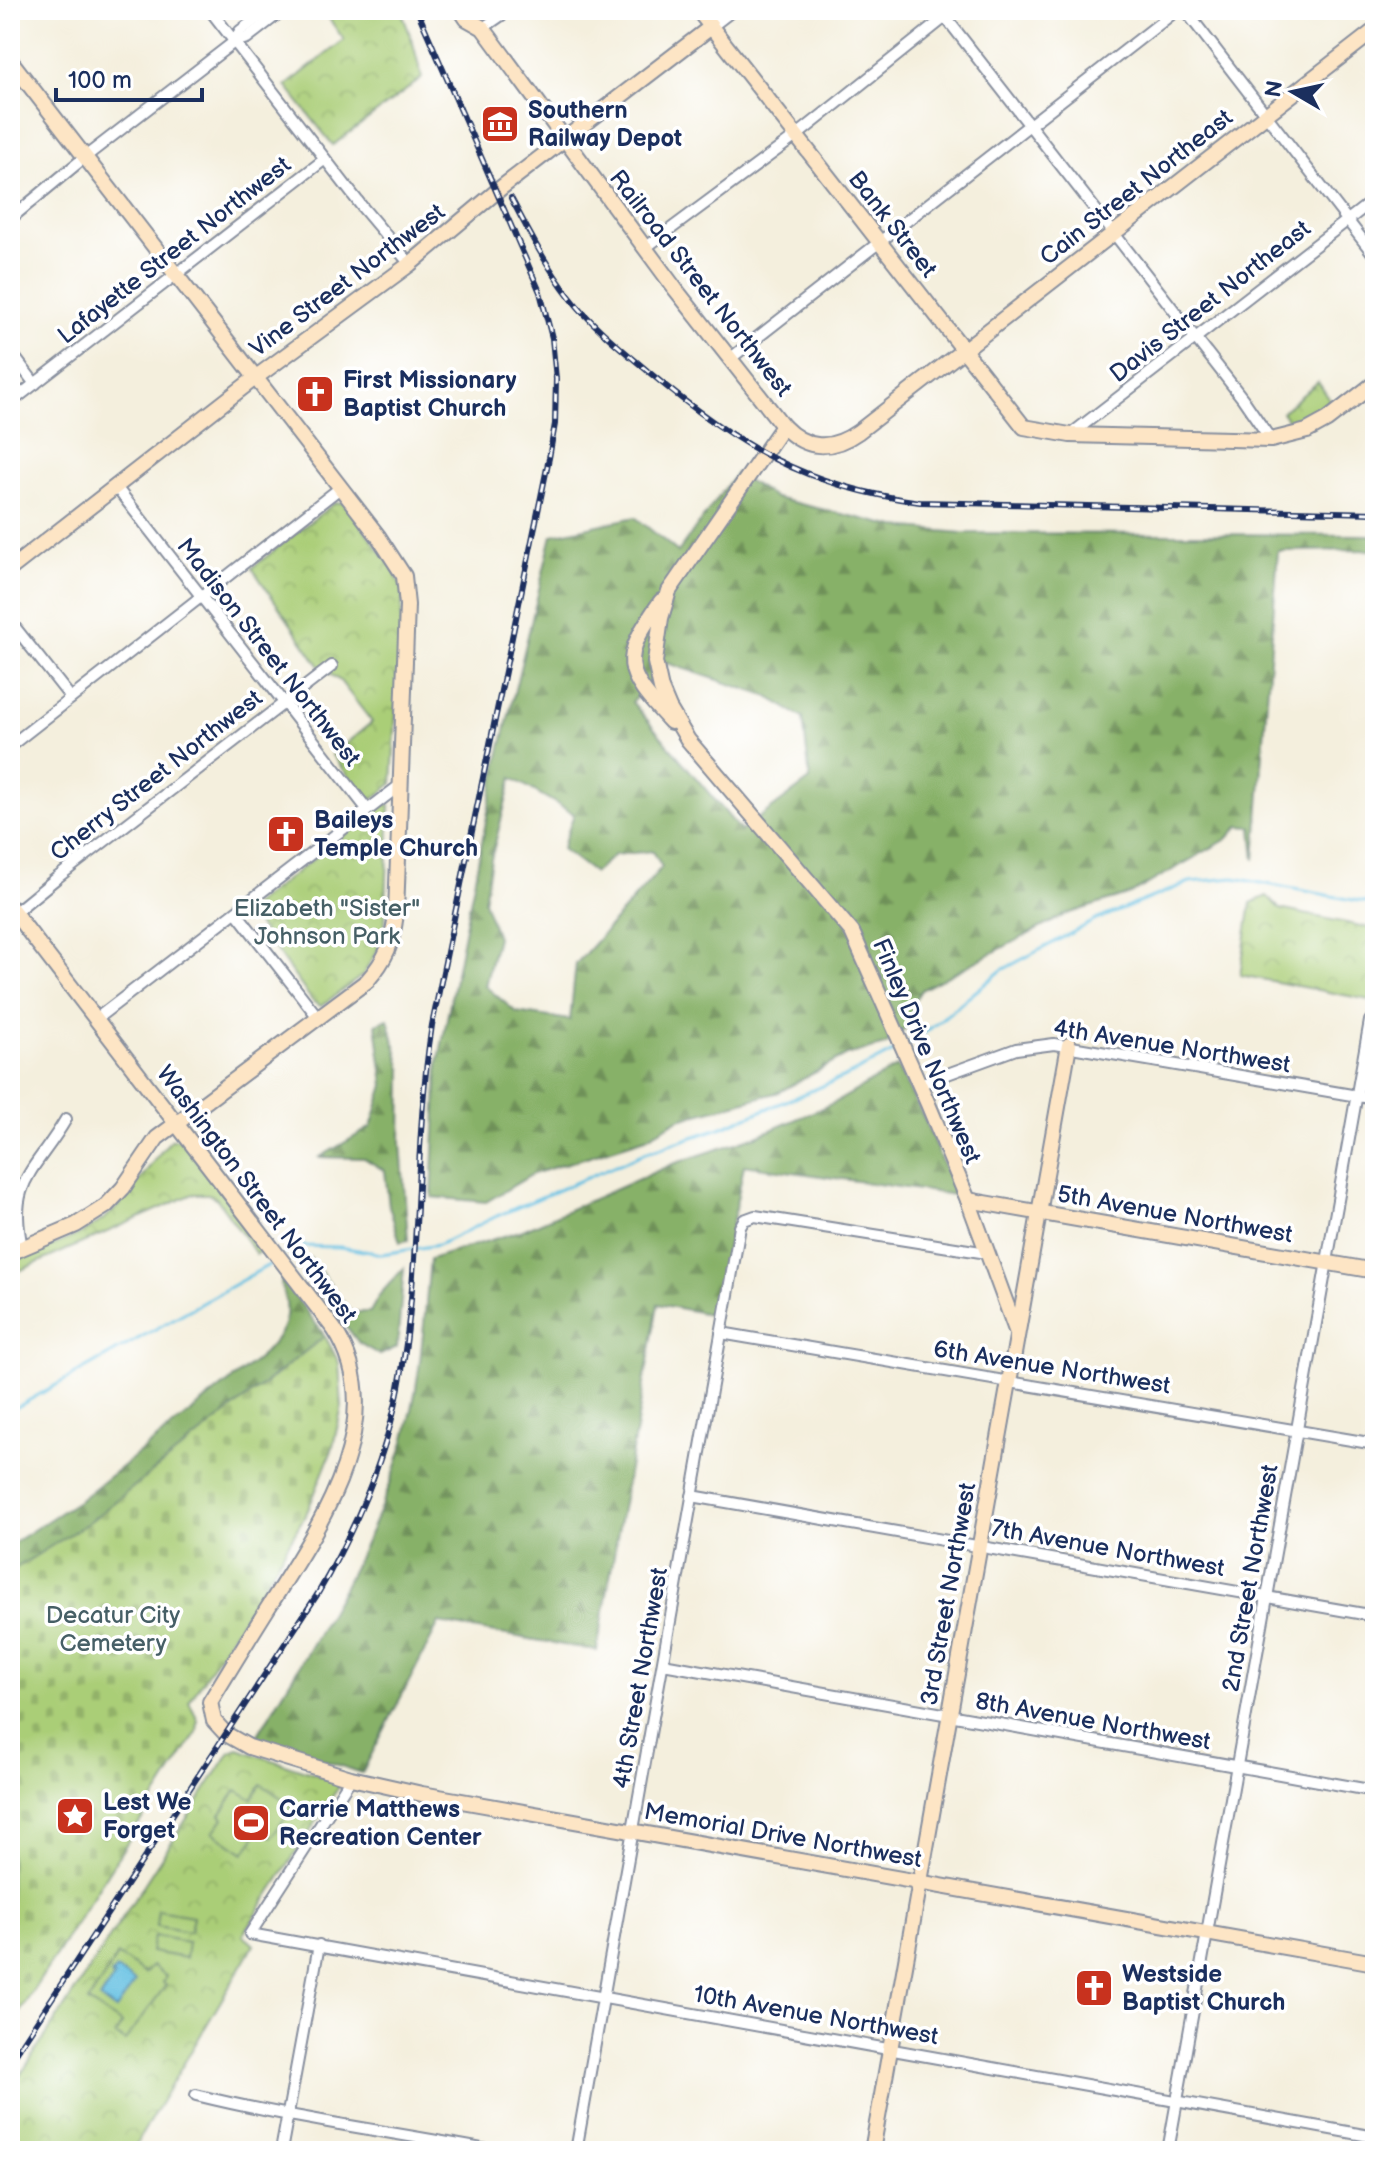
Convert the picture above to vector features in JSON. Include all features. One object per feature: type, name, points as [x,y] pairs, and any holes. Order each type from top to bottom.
[{"type":"street","points":[[210,10],[410,264]]},
{"type":"street","points":[[234,42],[240,31],[268,10]]},
{"type":"street","points":[[10,219],[234,42],[247,38],[283,10]]},
{"type":"street","name":"Railroad Street Northwest","points":[[461,10],[467,19],[483,28],[645,248],[794,437],[825,447],[848,439],[873,419]]},
{"type":"street","points":[[480,10],[483,28],[509,10]]},
{"type":"street","name":"Bank Street","points":[[698,10],[1024,427],[1070,435],[1271,440],[1307,431],[1327,420],[1375,383]]},
{"type":"street","points":[[711,27],[733,10]]},
{"type":"street","points":[[731,358],[1177,10]]},
{"type":"street","points":[[1185,10],[1375,256]]},
{"type":"street","points":[[645,248],[796,136],[946,12],[1271,440]]},
{"type":"street","name":"Vine Street Northwest","points":[[10,569],[255,378],[410,264],[504,185],[711,27]]},
{"type":"street","name":"Cain Street Northeast","points":[[873,419],[1375,30]]},
{"type":"street","points":[[10,60],[399,565],[406,587],[396,914],[391,947],[367,981],[176,1124],[149,1148],[123,1188],[106,1206],[76,1225],[16,1250],[17,1204],[24,1182],[66,1119]]},
{"type":"street","name":"Lafayette Street Northwest","points":[[10,403],[325,159]]},
{"type":"street","name":"Davis Street Northeast","points":[[1070,435],[1375,199]]},
{"type":"street","points":[[10,351],[35,384]]},
{"type":"street","name":"Finley Drive Northwest","points":[[783,426],[640,633],[631,656],[634,678],[647,697],[688,740],[852,932],[968,1200],[1017,1333]]},
{"type":"street","name":"Madison Street Northwest","points":[[116,487],[367,809]]},
{"type":"street","points":[[10,746],[340,488]]},
{"type":"street","name":"Finley Drive Northwest","points":[[669,591],[658,630],[655,662],[669,708],[688,740]]},
{"type":"street","points":[[10,621],[71,698]]},
{"type":"street","name":"Cherry Street Northwest","points":[[11,914],[332,666]]},
{"type":"street","points":[[96,1019],[399,786]]},
{"type":"street","points":[[236,912],[317,1016]]},
{"type":"street","name":"Washington Street Northwest","points":[[11,914],[292,1272],[347,1348],[354,1371],[357,1394],[352,1438],[332,1497],[304,1551],[210,1702]]},
{"type":"street","name":"2nd Street Northwest","points":[[1168,2151],[1370,1021],[1375,1015]]},
{"type":"street","name":"4th Avenue Northwest","points":[[920,1084],[1031,1045],[1069,1045],[1375,1099]]},
{"type":"street","name":"3rd Street Northwest","points":[[872,2151],[1069,1045]]},
{"type":"street","name":"5th Avenue Northwest","points":[[968,1200],[1375,1271]]},
{"type":"street","name":"4th Street Northwest","points":[[576,2151],[740,1227],[749,1216],[987,1253]]},
{"type":"street","name":"6th Avenue Northwest","points":[[721,1333],[1008,1379],[1375,1444]]},
{"type":"street","name":"7th Avenue Northwest","points":[[692,1496],[1375,1616]]},
{"type":"street","name":"8th Avenue Northwest","points":[[663,1664],[1375,1791]]},
{"type":"street","name":"Memorial Drive Northwest","points":[[210,1702],[214,1721],[232,1738],[249,1747],[351,1778],[422,1794],[1375,1963]]},
{"type":"street","name":"10th Avenue Northwest","points":[[351,1778],[250,1934],[1375,2137]]},
{"type":"street","points":[[281,2151],[319,1945]]},
{"type":"street","points":[[196,2095],[287,2117],[353,2125],[493,2151]]},
{"type":"green space","points":[[323,10],[401,10],[422,78],[333,145],[286,86],[344,40]]},
{"type":"green space","points":[[1318,382],[1330,400],[1306,418],[1290,423],[1282,412]]},
{"type":"green space","points":[[736,473],[775,498],[896,527],[962,533],[1375,537],[1375,550],[1278,551],[1255,860],[1252,827],[1239,826],[1227,839],[1130,894],[1067,914],[921,990],[911,1006],[911,1024],[885,1045],[847,1055],[779,1092],[679,1119],[646,1138],[533,1174],[486,1202],[432,1197],[438,1064],[499,756],[552,535],[635,517],[678,552]],"holes":[[[667,663],[766,696],[803,718],[810,780],[741,831],[632,702]],[[512,778],[574,814],[562,849],[594,873],[614,855],[653,851],[662,867],[576,964],[570,1020],[516,1012],[485,986],[497,937],[484,901],[491,859]]]},
{"type":"green space","points":[[344,502],[392,567],[403,590],[392,784],[369,802],[332,755],[372,722],[340,681],[321,668],[252,568],[334,503]]},
{"type":"green space","name":"Elizabeth \"Sister\" Johnson Park","points":[[385,804],[390,805],[385,924],[381,944],[363,975],[321,1006],[313,1002],[247,910]]},
{"type":"green space","points":[[1267,896],[1280,909],[1375,929],[1375,1001],[1240,975],[1251,903]]},
{"type":"green space","points":[[388,1019],[402,1070],[401,1143],[408,1240],[400,1242],[389,1206],[385,1171],[364,1158],[320,1157],[371,1127],[384,1085],[376,1024]]},
{"type":"green space","points":[[897,1067],[925,1120],[955,1195],[744,1165],[714,1315],[658,1304],[597,1651],[439,1623],[362,1773],[256,1738],[339,1596],[390,1484],[414,1399],[430,1259],[523,1230],[673,1164],[757,1136],[836,1102]]},
{"type":"green space","points":[[180,1139],[264,1249],[256,1254],[217,1199],[208,1194],[193,1194],[10,1275],[10,1263],[76,1235],[111,1213],[171,1140]]},
{"type":"green space","points":[[310,1258],[351,1312],[370,1312],[380,1294],[404,1268],[397,1347],[380,1355],[359,1343],[297,1262]]},
{"type":"green space","points":[[282,1279],[325,1336],[88,1523],[10,1572],[10,1545],[81,1499],[258,1359],[283,1327],[287,1312]]},
{"type":"green space","name":"Decatur City Cemetery","points":[[325,1336],[339,1363],[342,1407],[332,1450],[308,1510],[189,1702],[198,1720],[197,1732],[10,2027],[10,1572],[88,1523]]},
{"type":"green space","points":[[238,1749],[336,1781],[340,1785],[243,1935],[254,1945],[132,2151],[10,2151],[10,2091],[230,1752]]},
{"type":"green space","name":"Carrie Matthews Recreation Center","points":[[261,1784],[293,1806],[272,1837],[260,1830],[244,1853],[213,1832],[237,1790],[252,1799]]},
{"type":"green space","points":[[158,1910],[193,1916],[190,1932],[156,1926]]},
{"type":"green space","points":[[154,1936],[188,1942],[186,1958],[151,1952]]},
{"type":"green space","points":[[118,1955],[145,1974],[152,1966],[166,1976],[163,1983],[166,1985],[125,2041],[115,2035],[122,2024],[88,2002]]},
{"type":"water","points":[[116,1969],[135,1982],[116,2010],[100,1999]]},
{"type":"waterway","points":[[907,1044],[1002,970],[1096,920],[1190,882],[1234,878],[1375,904]]},
{"type":"waterway","points":[[285,1254],[297,1246],[340,1247],[382,1254],[438,1245],[497,1216],[645,1153],[720,1128],[847,1076],[897,1050]]},
{"type":"waterway","points":[[10,1411],[276,1261]]},
{"type":"railway","points":[[10,2062],[317,1595],[367,1494],[386,1442],[399,1387],[411,1297],[422,1115],[432,1025],[549,458],[555,424],[556,379],[552,338],[540,292],[417,10]]},
{"type":"railway","points":[[511,198],[553,273],[579,308],[598,327],[713,422],[744,442],[807,474],[842,486],[920,502],[1375,513]]},
{"type":"place","name":"Southern Railway Depot","points":[[500,124]]},
{"type":"place","name":"First Missionary Baptist Church","points":[[315,394]]},
{"type":"place","name":"Baileys Temple Church","points":[[286,834]]},
{"type":"place","name":"Lest We Forget","points":[[75,1816]]},
{"type":"place","name":"Carrie Matthews Recreation Center","points":[[251,1823]]},
{"type":"place","name":"Westside Baptist Church","points":[[1094,1988]]}]
